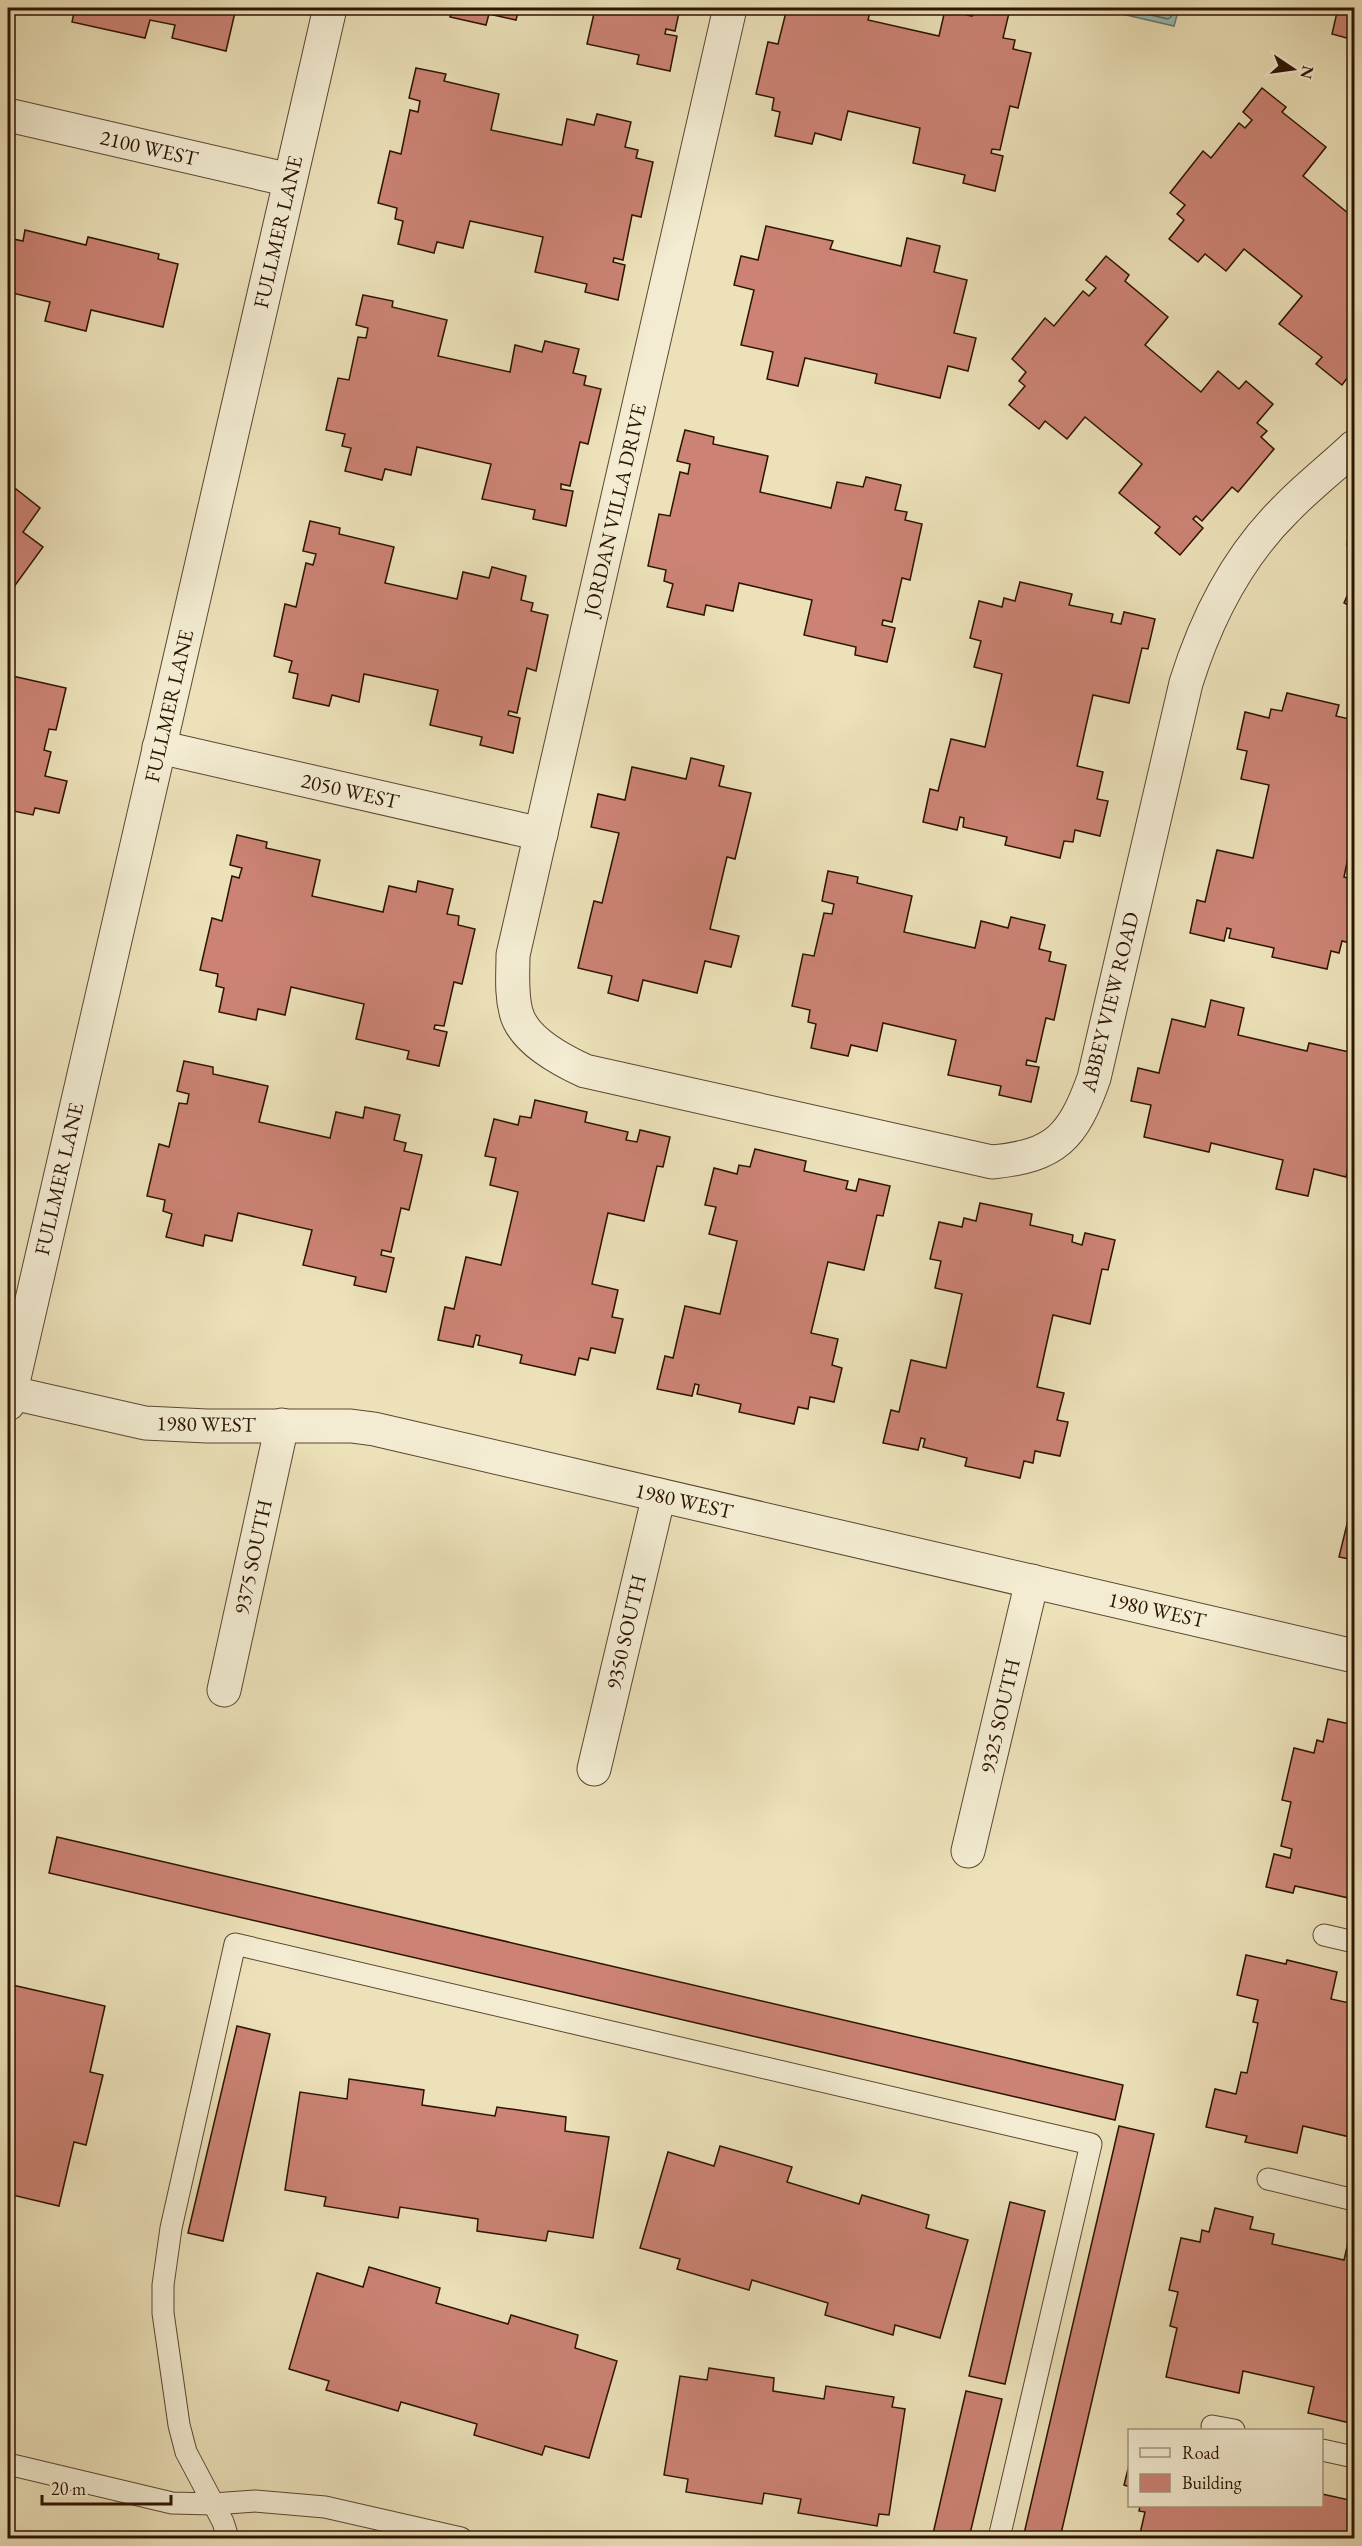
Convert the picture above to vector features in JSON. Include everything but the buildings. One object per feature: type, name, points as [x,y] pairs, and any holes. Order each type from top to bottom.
[{"type":"street","name":"FULLMER LANE","points":[[8,1396],[330,8]]},
{"type":"street","name":"JORDAN VILLA DRIVE","points":[[516,1014],[512,986],[513,955],[730,8]]},
{"type":"street","name":"2100 WEST","points":[[8,115],[290,180]]},
{"type":"street","name":"ABBEY VIEW ROAD","points":[[516,1014],[533,1039],[555,1057],[585,1071],[992,1162],[1022,1159],[1048,1149],[1071,1130],[1084,1107],[1094,1078],[1186,683],[1200,638],[1251,548],[1285,509],[1354,447]]},
{"type":"street","name":"2050 WEST","points":[[159,747],[541,834]]},
{"type":"street","name":"1980 WEST","points":[[8,1396],[145,1422],[196,1426],[351,1426],[374,1429],[1354,1656]]},
{"type":"street","name":"9375 SOUTH","points":[[224,1689],[282,1425]]},
{"type":"street","name":"9350 SOUTH","points":[[594,1769],[659,1495]]},
{"type":"street","name":"9325 SOUTH","points":[[968,1851],[1032,1581]]},
{"type":"lane","points":[[1324,1935],[1354,1942]]},
{"type":"lane","points":[[228,2538],[223,2522],[186,2451],[178,2425],[163,2313],[163,2285],[171,2229],[235,1944],[1091,2144],[999,2538]]},
{"type":"lane","points":[[1268,2179],[1354,2200]]},
{"type":"lane","points":[[1212,2426],[1228,2429]]},
{"type":"lane","points":[[1323,2450],[1354,2457]]},
{"type":"lane","points":[[8,2464],[172,2502],[213,2504],[255,2501],[325,2507],[461,2538]]},
{"type":"water","points":[[1096,8],[1179,8],[1174,26]]}]
